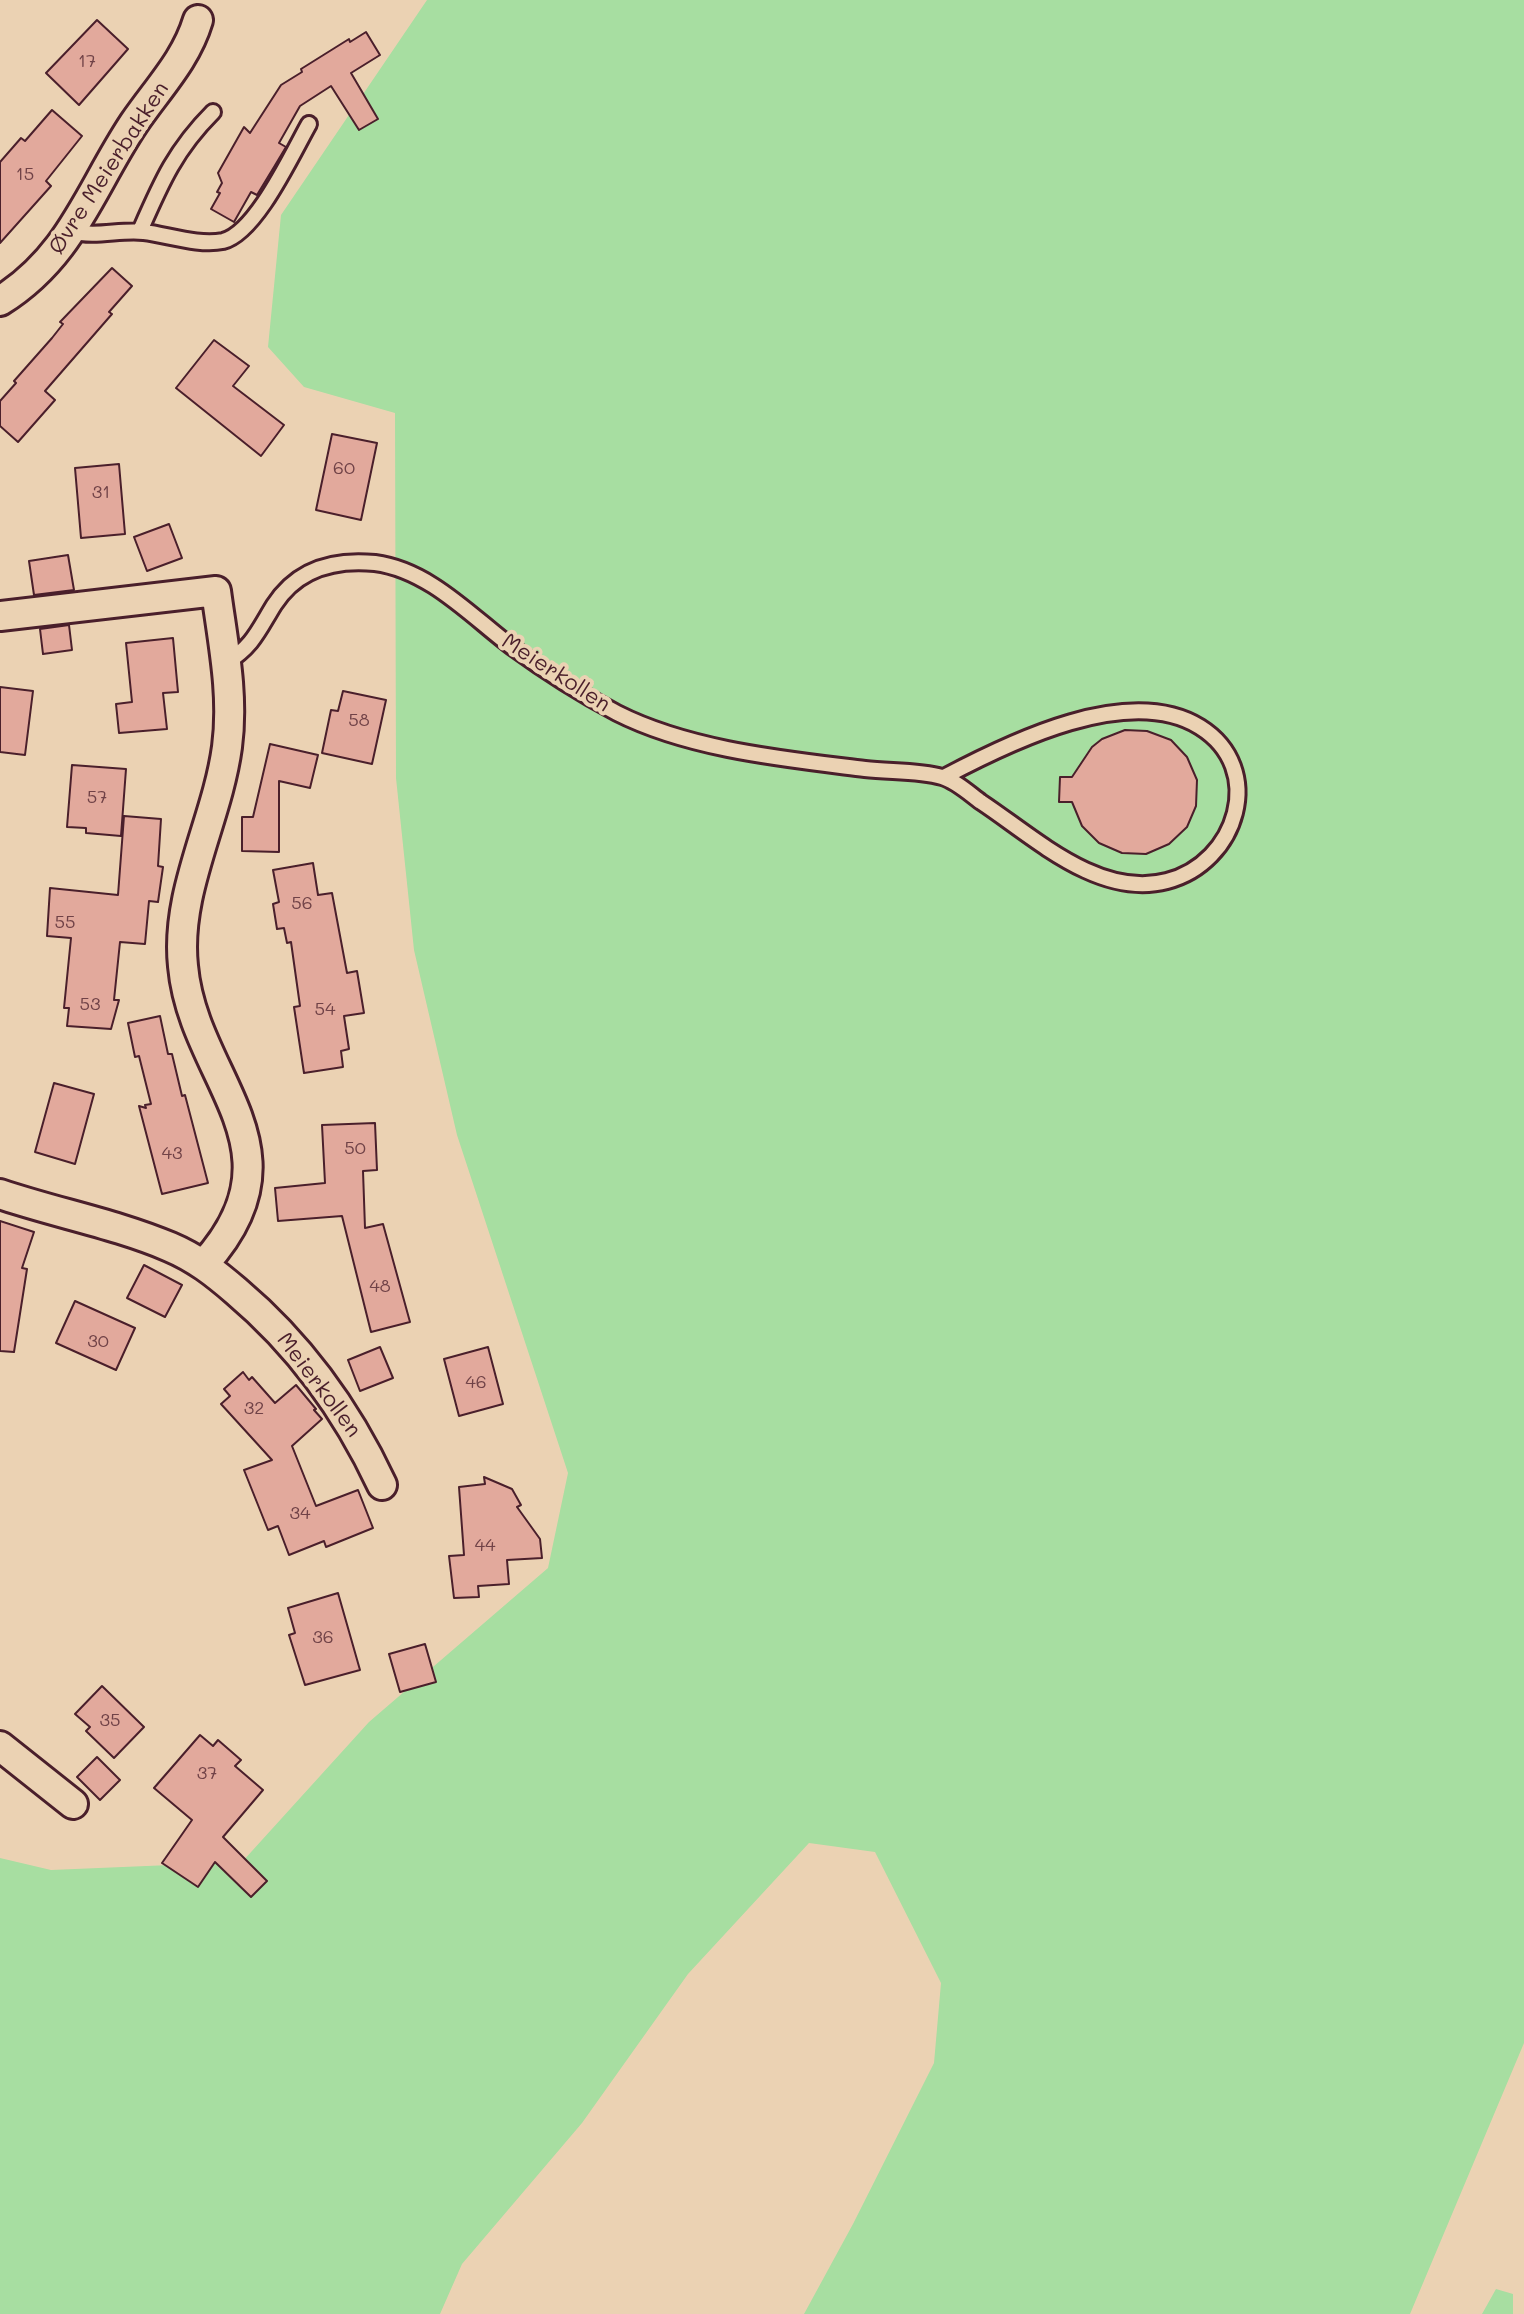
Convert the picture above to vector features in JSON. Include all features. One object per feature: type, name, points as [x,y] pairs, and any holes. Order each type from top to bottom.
[{"type":"street","name":"Øvre Meierbakken","points":[[0,301],[40,271],[71,231],[133,125],[184,58],[198,20]]},
{"type":"street","points":[[0,616],[216,591],[231,710],[216,801],[189,892],[182,964],[195,1020],[244,1132],[247,1163],[246,1183],[233,1225],[204,1264]]},
{"type":"street","name":"Meierkollen","points":[[0,1194],[154,1241],[204,1264],[282,1333],[309,1363],[358,1435],[382,1485]]},
{"type":"street","points":[[0,1746],[73,1804]]},
{"type":"lane","points":[[140,231],[170,164],[189,136],[213,112]]},
{"type":"lane","points":[[71,231],[95,235],[140,231],[210,241],[223,241],[235,236],[256,216],[309,124]]},
{"type":"lane","name":"Meierkollen","points":[[226,663],[243,652],[258,636],[276,602],[296,579],[317,567],[347,562],[379,564],[415,576],[448,596],[511,646],[617,713],[659,731],[748,752],[944,777],[1070,861],[1100,877],[1132,885],[1162,883],[1186,876],[1208,860],[1226,838],[1236,809],[1237,783],[1231,759],[1218,740],[1197,725],[1169,715],[1130,712],[1048,729],[991,752],[944,777]]},
{"type":"green space","points":[[427,0],[1524,0],[1524,2043],[1410,2314],[804,2314],[934,2063],[941,1983],[875,1852],[809,1843],[688,1974],[582,2123],[462,2264],[440,2314],[0,2314],[0,1858],[51,1870],[242,1862],[369,1722],[548,1568],[568,1473],[457,1135],[414,950],[396,778],[395,413],[304,387],[268,347],[281,215]]},
{"type":"green space","points":[[1496,2289],[1513,2294],[1513,2314],[1482,2314]]},
{"type":"building","points":[[97,20],[128,49],[79,105],[46,73]]},
{"type":"building","points":[[366,32],[380,55],[351,73],[378,119],[359,130],[331,86],[300,106],[279,143],[286,147],[257,195],[251,192],[234,222],[211,209],[222,183],[218,173],[244,127],[250,133],[281,85],[302,72],[301,69]]},
{"type":"building","points":[[52,110],[82,136],[46,181],[51,186],[0,243],[0,162],[21,138],[25,141]]},
{"type":"building","points":[[112,268],[132,286],[109,312],[112,314],[45,391],[55,400],[18,442],[0,426],[0,401],[63,324],[60,322]]},
{"type":"building","points":[[214,340],[249,366],[233,386],[284,425],[261,456],[176,388]]},
{"type":"building","points":[[332,434],[377,443],[361,520],[316,510]]},
{"type":"building","points":[[119,464],[125,534],[81,538],[75,468]]},
{"type":"building","points":[[169,524],[182,558],[147,571],[134,537]]},
{"type":"building","points":[[68,555],[74,590],[34,595],[29,561]]},
{"type":"building","points":[[69,625],[72,650],[43,654],[40,629]]},
{"type":"building","points":[[173,638],[178,692],[163,693],[167,729],[119,733],[116,704],[132,702],[126,643]]},
{"type":"building","points":[[0,687],[33,691],[25,755],[0,752]]},
{"type":"building","points":[[343,691],[386,700],[372,764],[322,753],[331,710],[338,711]]},
{"type":"building","points":[[1125,730],[1147,731],[1171,740],[1187,757],[1197,780],[1196,806],[1187,827],[1169,844],[1146,854],[1122,853],[1099,843],[1082,826],[1072,802],[1059,802],[1060,777],[1072,777],[1092,747],[1102,739]]},
{"type":"building","points":[[270,744],[318,755],[310,788],[279,781],[279,852],[242,851],[242,817],[253,817]]},
{"type":"building","points":[[72,765],[126,769],[121,836],[86,833],[86,828],[67,827]]},
{"type":"building","points":[[124,816],[161,819],[158,866],[163,867],[158,902],[149,901],[145,944],[120,942],[114,1000],[119,1000],[111,1029],[67,1026],[69,1008],[64,1008],[71,938],[47,936],[50,888],[118,895]]},
{"type":"building","points":[[313,863],[318,895],[332,893],[347,973],[357,971],[364,1013],[344,1016],[349,1049],[341,1051],[343,1067],[304,1073],[294,1007],[300,1006],[291,942],[287,943],[284,928],[277,929],[273,904],[279,902],[273,870]]},
{"type":"building","points":[[160,1016],[168,1054],[172,1054],[182,1096],[185,1095],[208,1183],[162,1194],[139,1106],[146,1108],[145,1105],[151,1104],[139,1056],[135,1057],[128,1023]]},
{"type":"building","points":[[54,1083],[94,1094],[75,1164],[35,1152]]},
{"type":"building","points":[[375,1123],[377,1170],[363,1171],[365,1228],[383,1224],[410,1322],[371,1332],[342,1216],[278,1221],[275,1188],[325,1183],[322,1125]]},
{"type":"building","points":[[0,1221],[34,1232],[22,1268],[27,1269],[14,1352],[0,1351]]},
{"type":"building","points":[[144,1265],[182,1285],[165,1317],[127,1298]]},
{"type":"building","points":[[75,1301],[135,1328],[116,1370],[56,1343]]},
{"type":"building","points":[[380,1347],[393,1378],[360,1391],[348,1360]]},
{"type":"building","points":[[488,1347],[503,1404],[459,1416],[444,1359]]},
{"type":"building","points":[[243,1372],[249,1380],[252,1377],[275,1403],[296,1385],[316,1409],[322,1419],[292,1446],[316,1506],[358,1490],[373,1528],[326,1547],[324,1541],[289,1555],[278,1526],[268,1530],[244,1470],[272,1460],[221,1404],[230,1396],[224,1389]]},
{"type":"building","points":[[484,1477],[512,1489],[521,1505],[517,1507],[540,1539],[542,1558],[507,1560],[509,1584],[478,1586],[479,1597],[454,1598],[449,1556],[464,1555],[459,1487],[485,1484]]},
{"type":"building","points":[[338,1593],[360,1670],[305,1685],[289,1635],[295,1633],[288,1608]]},
{"type":"building","points":[[425,1644],[436,1682],[400,1692],[389,1654]]},
{"type":"building","points":[[102,1686],[144,1727],[114,1758],[86,1731],[90,1727],[75,1714]]},
{"type":"building","points":[[200,1735],[213,1746],[218,1740],[241,1760],[235,1766],[263,1790],[223,1837],[267,1881],[251,1897],[215,1862],[198,1887],[162,1863],[192,1820],[154,1788]]},
{"type":"building","points":[[97,1757],[120,1780],[100,1800],[77,1777]]}]
